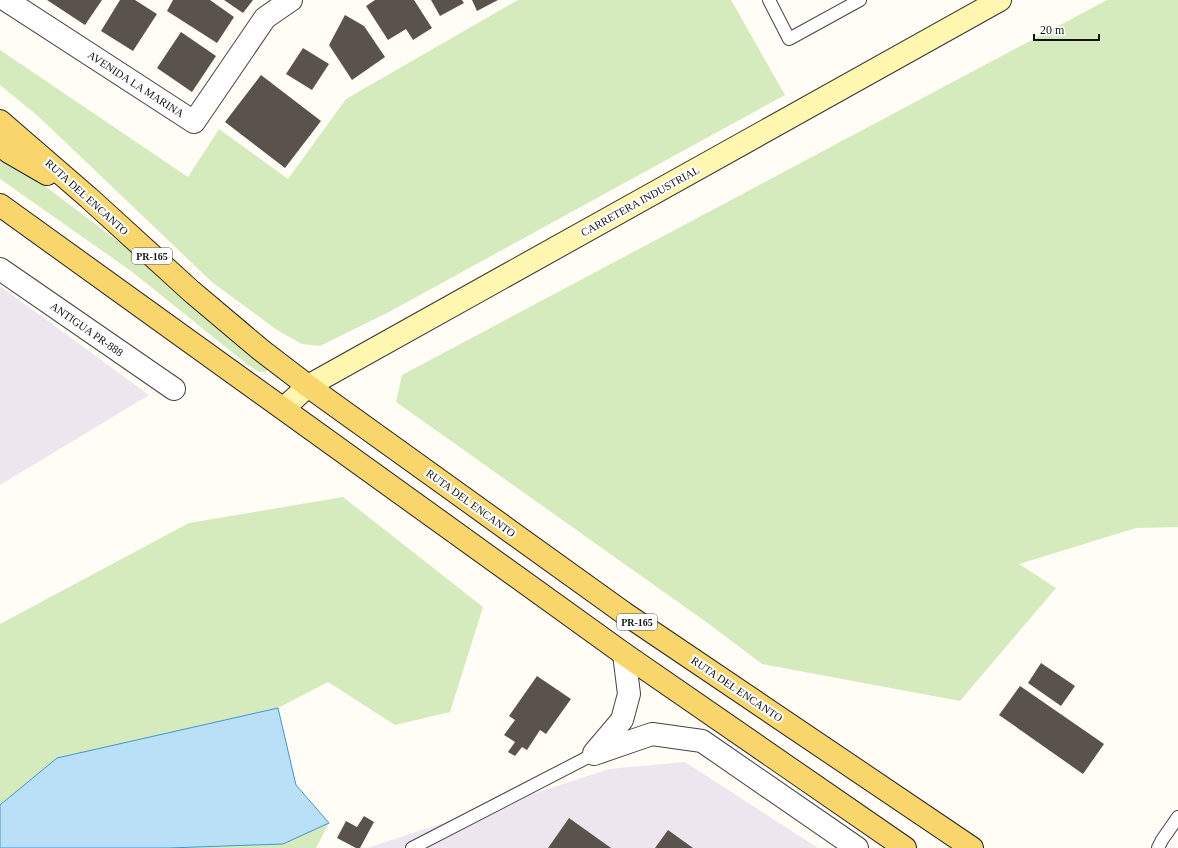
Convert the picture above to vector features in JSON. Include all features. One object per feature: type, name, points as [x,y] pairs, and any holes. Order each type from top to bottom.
[{"type":"main road","name":"RUTA DEL ENCANTO","points":[[0,121],[89,198],[191,291],[261,350],[308,386],[624,613],[972,848]]},
{"type":"main road","points":[[0,145],[9,152],[89,198]]},
{"type":"main road","name":"PR-165","points":[[0,205],[624,654],[905,848]]},
{"type":"street","name":"AVENIDA LA MARINA","points":[[6,0],[194,122],[265,18],[291,0]]},
{"type":"street","name":"CARRETERA INDUSTRIAL","points":[[284,408],[308,386],[1000,0]]},
{"type":"street","name":"ANTIGUA PR-888","points":[[0,268],[174,389]]},
{"type":"street","points":[[594,754],[622,720],[629,694],[624,654]]},
{"type":"street","points":[[594,754],[652,734],[702,741],[857,848]]},
{"type":"lane","points":[[769,0],[789,39],[860,0]]},
{"type":"lane","points":[[412,848],[594,754]]},
{"type":"lane","points":[[1158,848],[1178,817]]},
{"type":"shaded area","points":[[0,286],[149,395],[0,485]]},
{"type":"shaded area","points":[[685,762],[818,848],[367,848],[609,769]]},
{"type":"green space","points":[[518,0],[731,0],[785,95],[389,312],[320,346],[302,344],[277,330],[213,283],[38,116],[0,85],[0,50],[188,177],[219,129],[288,179],[346,99]]},
{"type":"green space","points":[[1107,0],[1178,0],[1178,527],[1136,528],[1019,564],[1056,588],[960,701],[762,664],[709,624],[396,402],[402,375]]},
{"type":"green space","points":[[0,152],[148,264],[269,368],[266,372],[259,372],[248,365],[131,271],[0,179]]},
{"type":"green space","points":[[343,497],[483,607],[450,712],[395,725],[328,682],[278,708],[57,758],[0,805],[0,624],[189,523]]},
{"type":"green space","points":[[329,823],[316,848],[168,848],[283,844]]},
{"type":"water","points":[[278,708],[296,785],[329,823],[283,844],[168,848],[0,848],[0,805],[57,758]]},
{"type":"building","points":[[47,0],[102,0],[85,25]]},
{"type":"building","points":[[120,0],[135,0],[157,14],[133,51],[101,31]]},
{"type":"building","points":[[173,0],[210,0],[234,17],[217,43],[167,11]]},
{"type":"building","points":[[224,0],[253,0],[243,13]]},
{"type":"building","points":[[375,0],[414,0],[432,28],[413,40],[406,29],[388,40],[366,6]]},
{"type":"building","points":[[431,0],[462,0],[464,3],[440,16]]},
{"type":"building","points":[[472,0],[498,0],[477,11]]},
{"type":"building","points":[[345,15],[364,26],[385,57],[352,80],[329,45]]},
{"type":"building","points":[[181,32],[216,56],[192,92],[157,68]]},
{"type":"building","points":[[303,48],[329,64],[312,90],[286,74]]},
{"type":"building","points":[[261,75],[321,121],[285,168],[225,122]]},
{"type":"building","points":[[1041,663],[1075,686],[1061,706],[1028,683]]},
{"type":"building","points":[[537,676],[571,699],[546,734],[540,730],[527,750],[522,747],[515,756],[508,752],[515,742],[504,735],[515,720],[509,716]]},
{"type":"building","points":[[1020,686],[1104,744],[1083,774],[999,715]]},
{"type":"building","points":[[364,816],[374,822],[360,848],[356,848],[337,838],[346,821],[357,827]]},
{"type":"building","points":[[569,818],[611,848],[548,848]]},
{"type":"building","points":[[668,830],[693,848],[655,848]]}]
